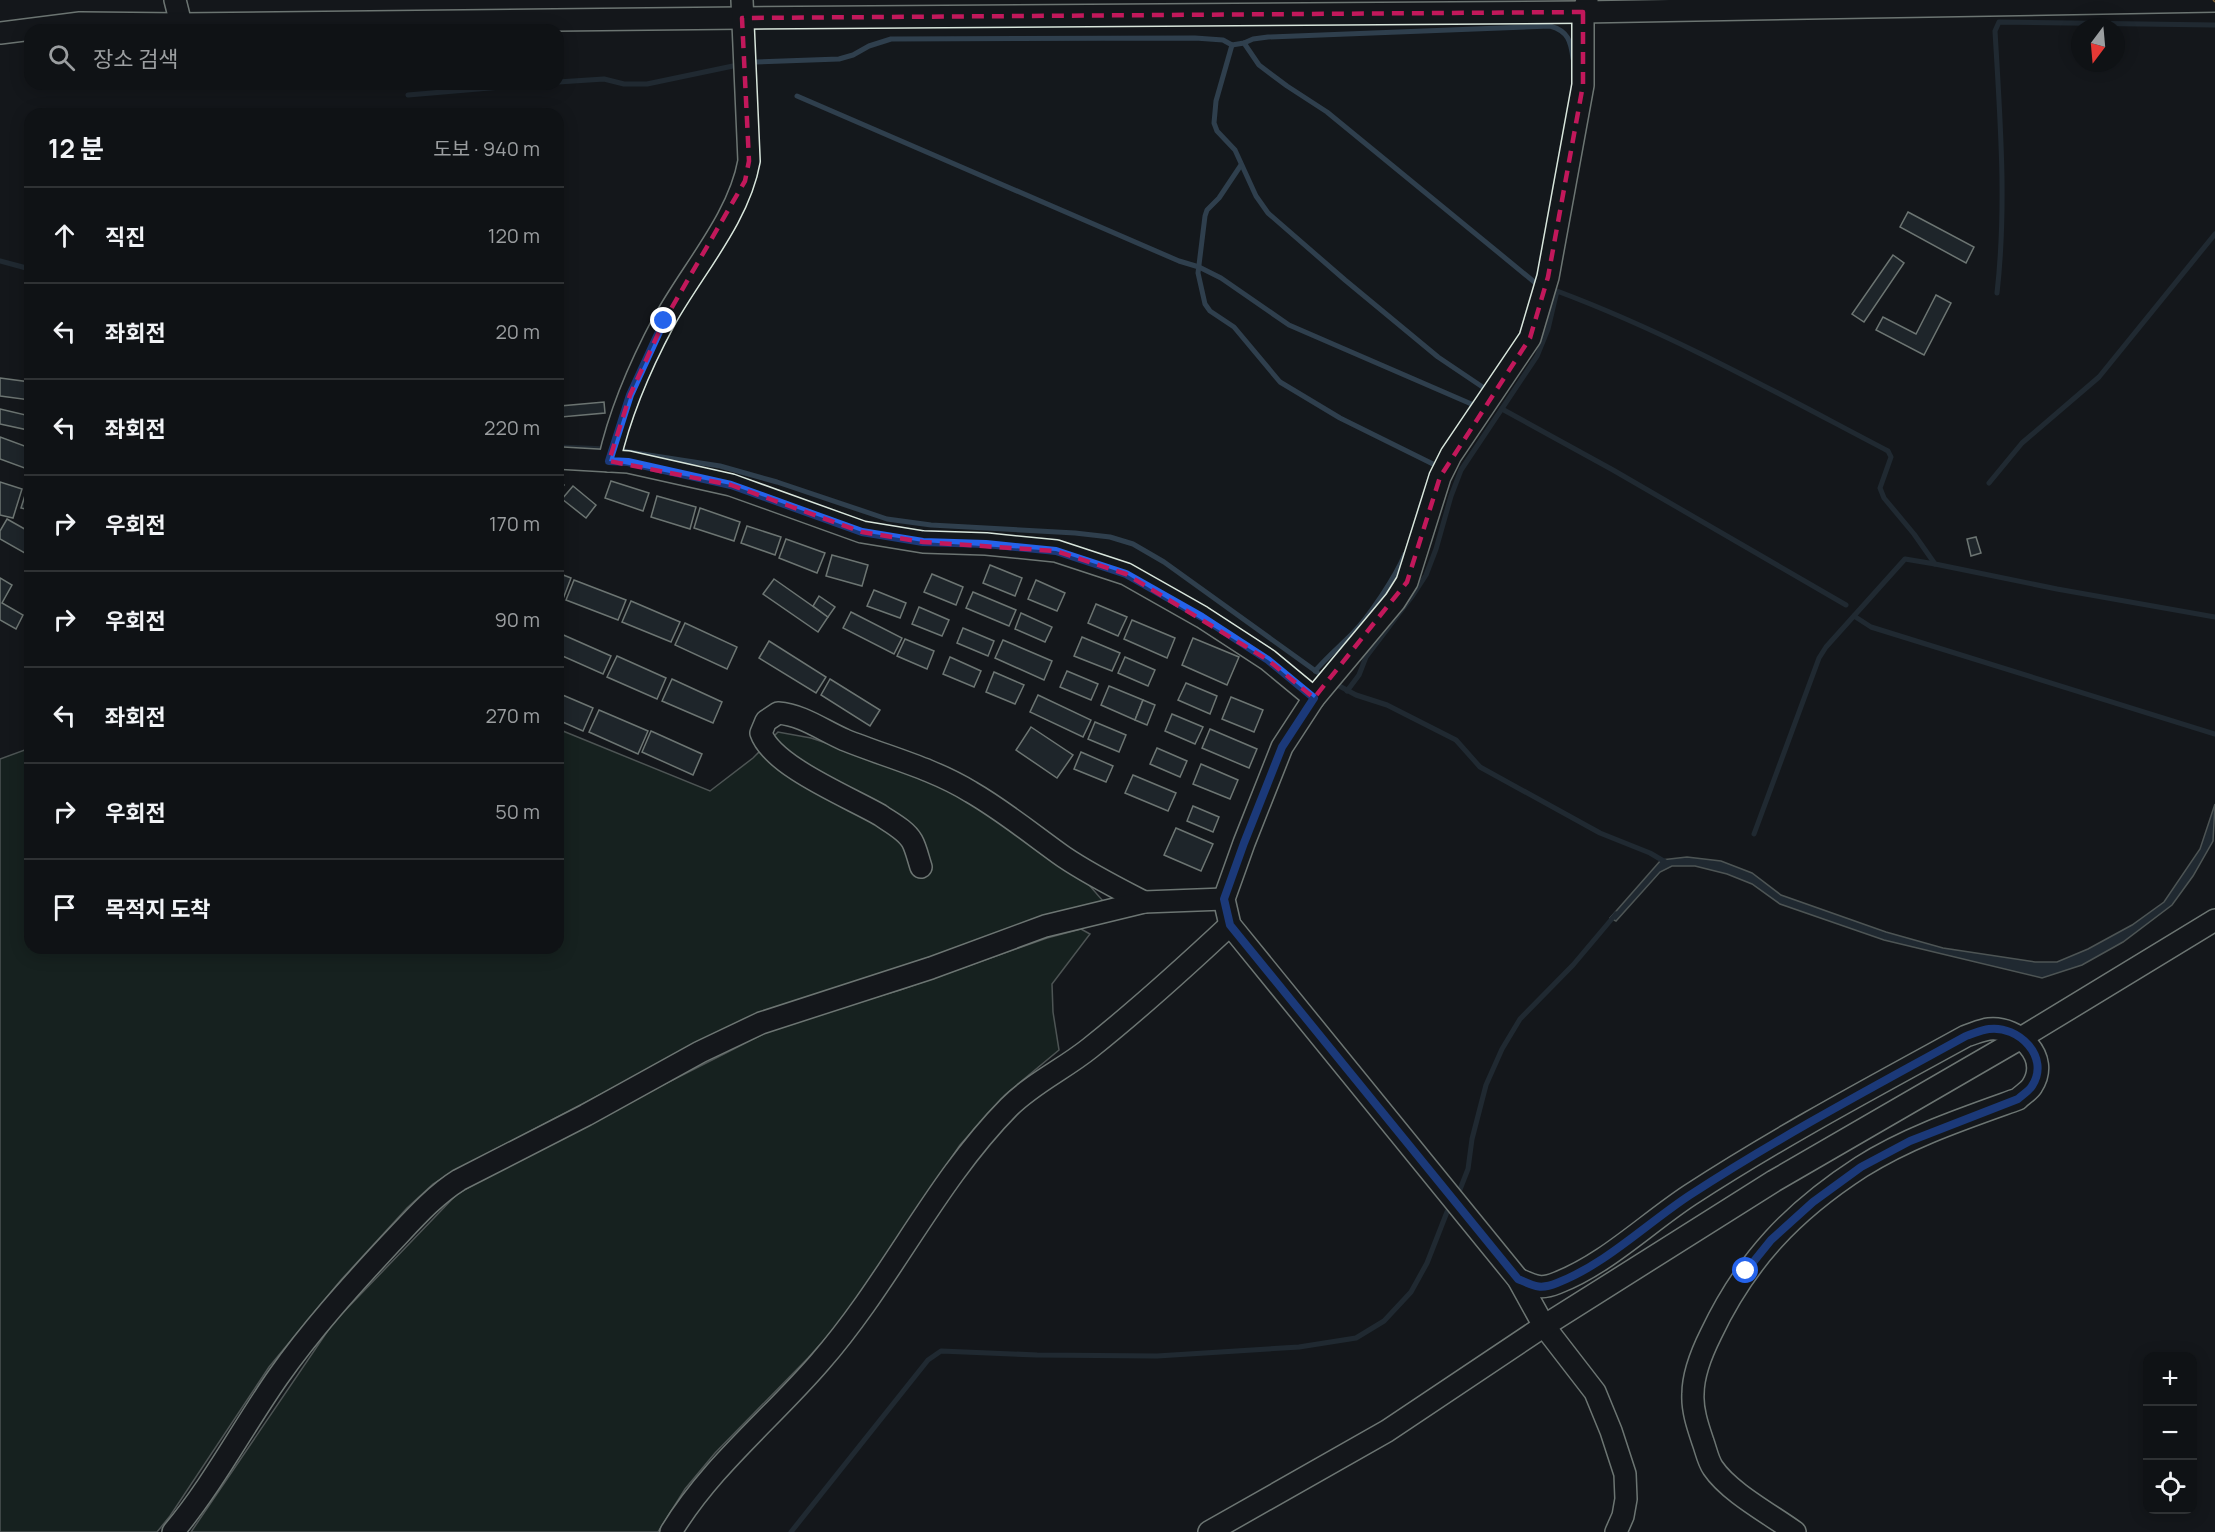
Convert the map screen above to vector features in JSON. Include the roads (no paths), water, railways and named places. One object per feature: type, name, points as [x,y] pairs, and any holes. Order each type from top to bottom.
[{"type":"street","points":[[175,0],[182,24]]},
{"type":"street","points":[[72,24],[182,24],[742,9],[2215,1]]},
{"type":"street","points":[[1585,6],[1583,85],[1548,277],[1530,338],[1451,454],[1440,477],[1407,582],[1395,601],[1323,687],[1282,747],[1224,899],[1230,925],[1518,1279],[1545,1326],[1595,1392],[1611,1431],[1624,1474],[1626,1498],[1623,1516],[1616,1532]]},
{"type":"street","points":[[611,453],[630,395],[664,321],[713,243],[746,181],[749,161],[742,9]]},
{"type":"street","points":[[0,33],[24,30]]},
{"type":"street","points":[[564,457],[611,453],[628,462],[731,485],[862,532],[923,542],[986,544],[1056,551],[1126,574],[1202,617],[1268,660],[1323,687]]},
{"type":"street","points":[[921,867],[911,839],[894,824],[809,777],[777,756],[764,742],[761,733],[766,721],[778,713],[804,719],[842,739],[930,771],[970,790],[1066,858],[1144,902]]},
{"type":"street","points":[[173,1532],[278,1377],[312,1332],[350,1287],[446,1188],[700,1052],[761,1023],[931,968],[1045,926],[1144,902],[1224,899]]},
{"type":"street","points":[[1209,1532],[1387,1431],[1545,1326],[1774,1181],[2021,1038],[2215,920]]},
{"type":"street","points":[[672,1532],[681,1516],[733,1451],[792,1392],[847,1330],[949,1183],[1011,1105],[1043,1078],[1087,1050],[1162,989],[1230,925]]},
{"type":"street","points":[[1518,1279],[1539,1288],[1557,1283],[1596,1262],[1689,1195],[1810,1122],[1966,1036],[1990,1029],[2010,1032],[2021,1038],[2035,1052],[2037,1070],[2032,1086],[2018,1099],[1910,1141],[1861,1167],[1813,1202],[1771,1240],[1746,1271],[1720,1314],[1700,1358],[1692,1394],[1696,1422],[1712,1467],[1738,1493],[1795,1532]]},
{"type":"water","points":[[2215,804],[2213,841],[2193,876],[2172,905],[2123,942],[2082,965],[2042,978],[1884,940],[1780,904],[1752,884],[1727,874],[1695,866],[1672,866],[1660,872],[1616,921],[1610,918],[1661,860],[1687,857],[1721,861],[1752,873],[1781,895],[1886,932],[1943,948],[2035,962],[2057,962],[2088,949],[2132,925],[2164,902],[2200,849]]},
{"type":"waterway","points":[[1997,293],[2002,227],[1995,31],[1999,22],[2215,25]]},
{"type":"waterway","points":[[755,62],[839,59],[891,39],[1195,38],[1223,40],[1232,45],[1268,37],[1550,26],[1561,31],[1568,38],[1573,59]]},
{"type":"waterway","points":[[1244,43],[1259,65],[1327,112],[1538,285]]},
{"type":"waterway","points":[[1232,45],[1216,101],[1214,123],[1217,131],[1235,150],[1256,196],[1268,213],[1438,357],[1487,390]]},
{"type":"waterway","points":[[564,82],[604,79],[624,84],[647,84],[733,66]]},
{"type":"waterway","points":[[408,95],[466,90]]},
{"type":"waterway","points":[[797,96],[1179,261],[1199,267],[1221,278],[1289,325],[1476,406]]},
{"type":"waterway","points":[[1241,165],[1219,198],[1207,210],[1205,216],[1198,273],[1205,304],[1210,311],[1234,327],[1280,382],[1340,418],[1439,467]]},
{"type":"waterway","points":[[1989,483],[2022,443],[2099,377],[2215,234]]},
{"type":"waterway","points":[[0,261],[24,267]]},
{"type":"waterway","points":[[1347,691],[1359,675],[1366,657],[1426,575],[1461,470],[1537,356],[1548,329],[1557,291],[1684,345],[1888,451],[1891,457],[1880,488],[1884,498],[1935,564],[2057,589],[2215,617]]},
{"type":"waterway","points":[[1502,409],[1613,470],[1846,605]]},
{"type":"waterway","points":[[564,447],[607,449]]},
{"type":"waterway","points":[[616,450],[720,466],[777,482],[887,519],[931,525],[1075,533],[1110,537],[1133,544],[1164,562],[1317,672]]},
{"type":"waterway","points":[[1315,671],[1352,634],[1374,607],[1405,554]]},
{"type":"waterway","points":[[1754,834],[1819,658],[1826,647],[1905,559],[1935,564]]},
{"type":"waterway","points":[[1854,616],[1871,627],[2215,734]]},
{"type":"waterway","points":[[1332,682],[1356,695],[1387,705],[1456,740],[1480,767],[1600,833],[1650,853],[1667,863]]},
{"type":"waterway","points":[[1457,1197],[1468,1169],[1472,1139],[1486,1085],[1502,1049],[1520,1019],[1573,965],[1616,914]]},
{"type":"waterway","points":[[791,1532],[928,1360],[941,1351],[1157,1356],[1299,1347],[1356,1338],[1384,1321],[1411,1292],[1427,1263],[1447,1212],[1452,1205]]}]
